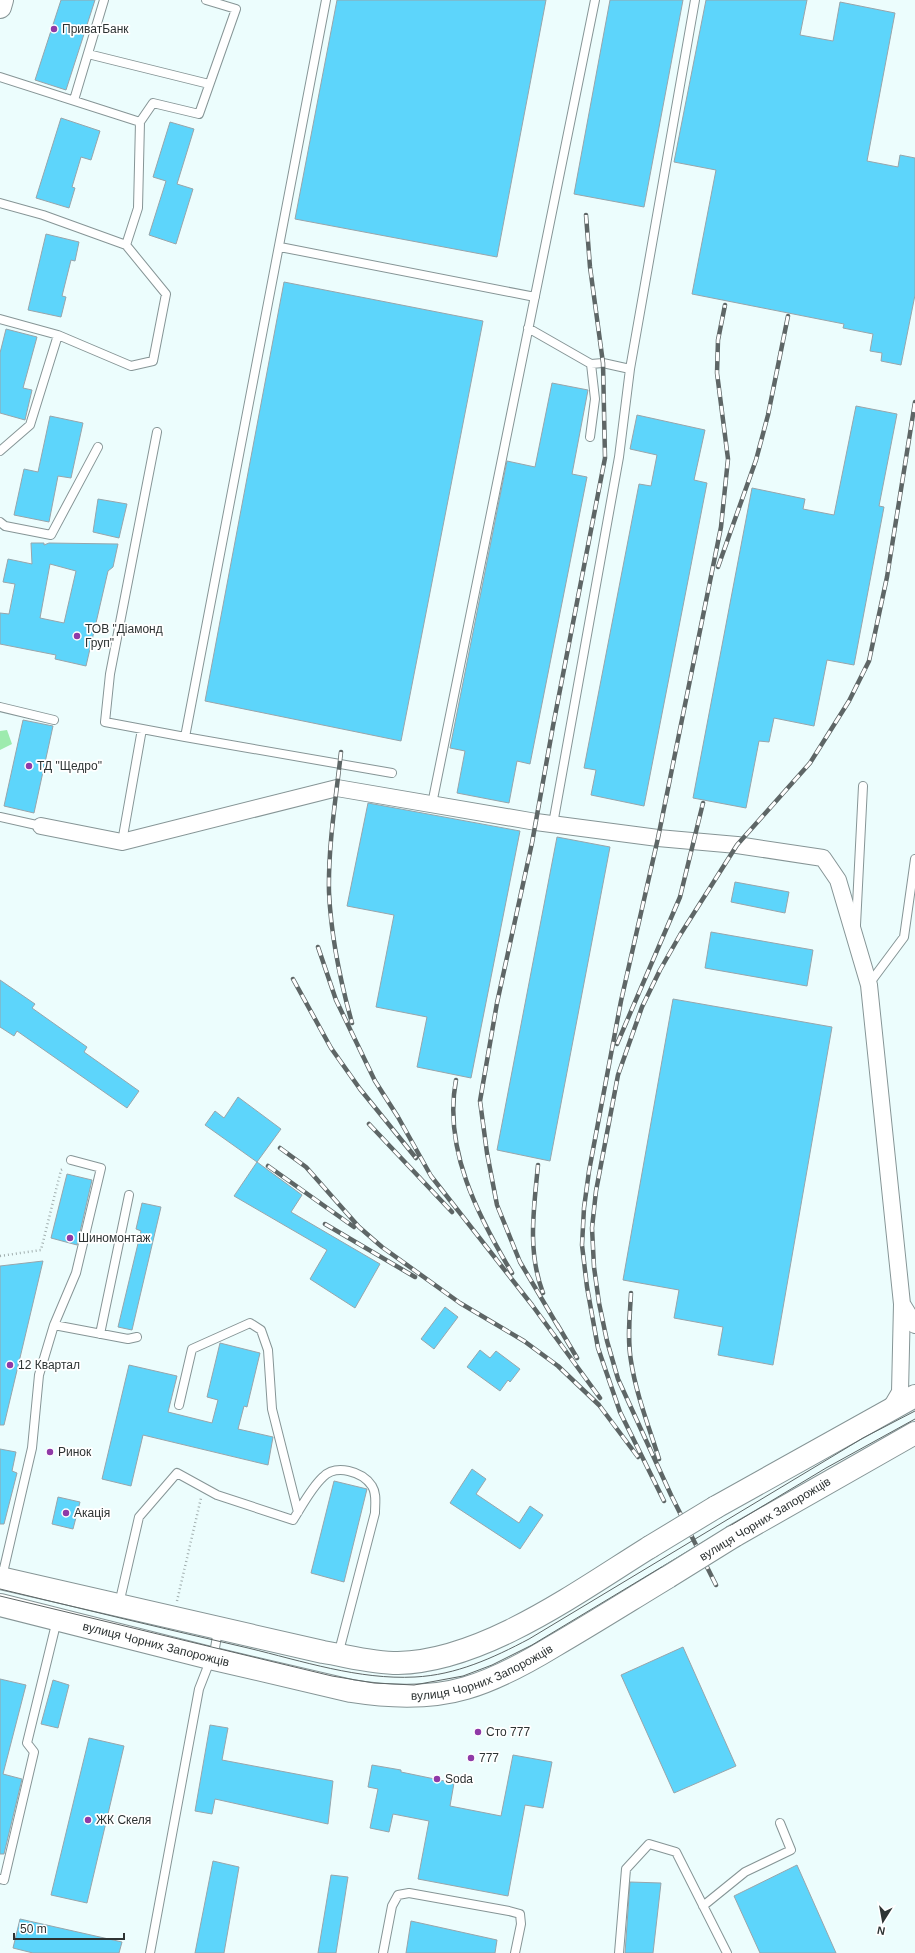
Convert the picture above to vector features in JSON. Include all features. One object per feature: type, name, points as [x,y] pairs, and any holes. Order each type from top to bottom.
[{"type":"main road","points":[[0,7],[2,0]]},
{"type":"main road","name":"вулиця Чорних Запорожців","points":[[1,1578],[172,1619],[338,1655],[381,1662],[398,1663],[434,1659],[503,1633],[528,1620],[716,1507],[915,1396]]},
{"type":"main road","name":"вулиця Чорних Запорожців","points":[[0,1604],[210,1658],[374,1695],[414,1696],[448,1692],[482,1683],[528,1661],[734,1536],[915,1433]]},
{"type":"street","points":[[41,826],[122,842],[337,788],[552,824],[658,838],[695,840],[737,845],[822,858],[838,880],[869,985],[902,1304],[900,1392],[890,1409]]},
{"type":"street","points":[[902,1304],[915,1325]]},
{"type":"lane","points":[[74,100],[104,0]]},
{"type":"lane","points":[[126,245],[138,208],[140,122],[153,103],[199,114],[236,9],[206,0]]},
{"type":"lane","points":[[185,737],[280,247],[326,0]]},
{"type":"lane","points":[[432,804],[595,0]]},
{"type":"lane","points":[[552,824],[619,457],[630,369],[695,0]]},
{"type":"lane","points":[[88,54],[209,84]]},
{"type":"lane","points":[[0,77],[28,88],[74,100],[140,122]]},
{"type":"lane","points":[[0,203],[43,215],[126,245],[166,294],[153,361],[131,366],[58,335],[0,319]]},
{"type":"lane","points":[[280,247],[535,297]]},
{"type":"lane","points":[[528,328],[591,364],[603,363],[630,369]]},
{"type":"lane","points":[[0,450],[30,425],[58,335]]},
{"type":"lane","points":[[590,437],[595,399],[591,364]]},
{"type":"lane","points":[[157,432],[110,674],[106,722],[392,773]]},
{"type":"lane","points":[[0,522],[5,526],[51,535],[98,447]]},
{"type":"lane","points":[[0,707],[54,720]]},
{"type":"lane","points":[[122,842],[142,729]]},
{"type":"lane","points":[[855,936],[863,786]]},
{"type":"lane","points":[[0,817],[41,826]]},
{"type":"lane","points":[[869,985],[904,937],[915,859]]},
{"type":"lane","points":[[1,1578],[32,1448],[39,1375],[54,1325],[76,1273],[101,1168],[71,1160]]},
{"type":"lane","points":[[100,1334],[129,1196]]},
{"type":"lane","points":[[179,1405],[192,1349],[250,1323],[261,1330],[268,1350],[272,1409],[298,1512]]},
{"type":"lane","points":[[54,1325],[128,1339],[137,1336]]},
{"type":"lane","points":[[118,1605],[139,1517],[177,1473],[217,1495],[293,1520],[323,1476],[338,1469],[352,1472],[372,1485],[376,1495],[375,1513],[338,1655]]},
{"type":"lane","points":[[0,1879],[4,1880],[34,1752],[27,1743],[57,1618]]},
{"type":"lane","points":[[150,1953],[199,1688],[210,1658],[216,1648],[219,1629]]},
{"type":"lane","points":[[703,1906],[745,1872],[791,1850],[780,1823]]},
{"type":"lane","points":[[619,1953],[626,1869],[649,1844],[676,1852],[727,1953]]},
{"type":"lane","points":[[384,1953],[392,1906],[398,1895],[409,1893],[509,1910],[520,1914],[521,1924],[515,1953]]},
{"type":"path","points":[[0,1256],[41,1250],[61,1170],[71,1160]]},
{"type":"path","points":[[172,1619],[203,1487]]},
{"type":"green space","points":[[7,730],[12,744],[0,750],[0,731]]},
{"type":"building","points":[[61,0],[95,0],[66,90],[35,80]]},
{"type":"building","points":[[337,0],[546,0],[497,257],[295,219]]},
{"type":"building","points":[[610,0],[683,0],[644,207],[574,194]]},
{"type":"building","points":[[706,0],[807,0],[800,35],[833,41],[840,2],[895,13],[867,161],[898,167],[900,155],[915,158],[915,295],[901,365],[881,361],[882,353],[870,351],[873,334],[843,328],[844,324],[692,294],[716,170],[674,162]]},
{"type":"building","points":[[61,118],[100,131],[91,160],[81,157],[72,187],[75,188],[69,208],[36,198]]},
{"type":"building","points":[[170,122],[194,129],[177,184],[193,189],[176,244],[149,235],[166,181],[153,177]]},
{"type":"building","points":[[46,234],[79,242],[75,261],[71,260],[62,296],[66,297],[61,317],[28,310]]},
{"type":"building","points":[[284,282],[483,321],[401,741],[205,701]]},
{"type":"building","points":[[6,329],[37,337],[23,388],[32,390],[25,420],[0,413],[0,353]]},
{"type":"building","points":[[552,383],[588,390],[572,474],[587,477],[530,764],[517,761],[509,803],[457,793],[465,751],[450,748],[507,461],[535,467]]},
{"type":"building","points":[[856,406],[897,414],[879,506],[884,507],[854,665],[827,660],[814,726],[774,718],[769,742],[759,741],[746,808],[693,798],[752,488],[805,499],[803,509],[834,515]]},
{"type":"building","points":[[637,415],[705,430],[694,480],[707,483],[644,806],[591,795],[596,770],[584,768],[639,484],[651,486],[657,455],[630,449]]},
{"type":"building","points":[[50,416],[83,423],[71,478],[58,476],[49,522],[14,515],[24,469],[38,472]]},
{"type":"building","points":[[98,499],[127,504],[119,538],[93,532]]},
{"type":"building","points":[[31,543],[44,543],[44,545],[49,543],[118,544],[113,567],[108,571],[86,666],[55,659],[56,655],[0,644],[0,613],[9,614],[15,584],[3,582],[8,559],[32,564]],"holes":[[[50,564],[76,571],[64,623],[40,618]]]},
{"type":"building","name":"ТД \"Щедро\"","points":[[23,720],[53,726],[34,813],[4,806]]},
{"type":"building","points":[[368,803],[520,831],[471,1078],[417,1067],[427,1017],[376,1007],[394,915],[347,906]]},
{"type":"building","points":[[557,837],[610,847],[550,1161],[497,1150]]},
{"type":"building","points":[[735,882],[789,892],[785,913],[731,902]]},
{"type":"building","points":[[711,932],[813,950],[807,986],[705,968]]},
{"type":"building","points":[[0,980],[35,1004],[32,1008],[87,1047],[84,1052],[139,1091],[127,1108],[17,1031],[14,1036],[0,1027]]},
{"type":"building","points":[[673,999],[832,1027],[773,1365],[718,1355],[723,1327],[674,1318],[679,1290],[623,1280]]},
{"type":"building","points":[[238,1097],[281,1129],[257,1162],[205,1125],[215,1111],[224,1118]]},
{"type":"building","points":[[257,1162],[302,1195],[291,1212],[380,1264],[355,1308],[310,1279],[327,1250],[234,1196]]},
{"type":"building","points":[[67,1174],[92,1180],[77,1245],[51,1238]]},
{"type":"building","points":[[142,1203],[161,1207],[132,1330],[118,1327],[141,1231],[136,1229]]},
{"type":"building","name":"12 Квартал","points":[[43,1261],[4,1425],[0,1425],[0,1266]]},
{"type":"building","points":[[445,1307],[458,1317],[434,1349],[421,1339]]},
{"type":"building","points":[[220,1343],[260,1353],[247,1407],[244,1406],[238,1429],[273,1437],[268,1465],[143,1435],[131,1486],[102,1479],[129,1365],[177,1376],[168,1412],[212,1423],[218,1400],[207,1397]]},
{"type":"building","points":[[480,1350],[490,1358],[496,1351],[520,1369],[510,1382],[508,1380],[500,1391],[467,1367]]},
{"type":"building","points":[[0,1449],[16,1452],[12,1471],[17,1473],[4,1524],[0,1524]]},
{"type":"building","points":[[472,1469],[486,1479],[476,1494],[519,1523],[530,1506],[543,1515],[520,1549],[450,1503]]},
{"type":"building","points":[[334,1481],[367,1489],[344,1582],[311,1573]]},
{"type":"building","name":"Акація","points":[[58,1497],[80,1502],[73,1529],[52,1524]]},
{"type":"building","points":[[683,1647],[736,1766],[674,1793],[621,1675]]},
{"type":"building","points":[[0,1679],[26,1685],[3,1774],[22,1779],[4,1854],[0,1854]]},
{"type":"building","points":[[53,1680],[69,1685],[58,1728],[41,1724]]},
{"type":"building","points":[[210,1725],[228,1728],[222,1760],[333,1781],[328,1824],[215,1799],[212,1814],[195,1811]]},
{"type":"building","name":"ЖК Скеля","points":[[89,1738],[124,1746],[87,1903],[51,1895]]},
{"type":"building","points":[[513,1755],[552,1762],[543,1808],[525,1805],[508,1896],[418,1879],[429,1821],[393,1814],[389,1832],[370,1828],[378,1789],[368,1787],[372,1765],[401,1770],[401,1772],[454,1783],[450,1806],[501,1816]]},
{"type":"building","points":[[213,1861],[239,1867],[224,1953],[195,1953]]},
{"type":"building","points":[[797,1865],[836,1953],[760,1953],[734,1896]]},
{"type":"building","points":[[331,1875],[348,1877],[336,1953],[318,1953]]},
{"type":"building","points":[[630,1882],[661,1883],[653,1953],[625,1953]]},
{"type":"building","points":[[20,1919],[122,1942],[119,1953],[33,1953],[13,1948]]},
{"type":"building","points":[[411,1921],[497,1940],[495,1953],[406,1953]]},
{"type":"tram line","points":[[0,1589],[352,1673],[394,1677],[430,1676],[460,1669],[488,1659],[529,1639],[863,1438],[915,1411]]},
{"type":"tram line","points":[[0,1596],[332,1676],[374,1683],[414,1685],[463,1676],[492,1665],[532,1645],[826,1468],[915,1419]]},
{"type":"railway","points":[[559,1328],[520,1262],[497,1205],[487,1153],[480,1101],[497,1003],[532,843],[605,458],[603,363],[590,267],[586,215]]},
{"type":"railway","points":[[664,1501],[620,1412],[598,1348],[587,1287],[582,1245],[584,1208],[589,1171],[621,1001],[658,838],[721,527],[728,459],[717,373],[718,340],[725,305]]},
{"type":"railway","points":[[718,567],[756,460],[768,415],[788,316]]},
{"type":"railway","points":[[716,1585],[671,1495],[618,1379],[607,1341],[599,1303],[594,1267],[592,1228],[596,1191],[618,1075],[642,1007],[660,970],[680,935],[737,845],[810,763],[849,701],[869,661],[887,577],[915,402]]},
{"type":"railway","points":[[341,752],[331,840],[329,892],[337,958],[352,1023]]},
{"type":"railway","points":[[617,1044],[680,897],[703,803]]},
{"type":"railway","points":[[318,947],[336,1000],[375,1081],[398,1117],[431,1176],[532,1305],[600,1398]]},
{"type":"railway","points":[[293,979],[331,1048],[360,1089],[416,1158]]},
{"type":"railway","points":[[456,1080],[453,1106],[454,1131],[466,1181],[487,1228],[512,1273]]},
{"type":"railway","points":[[369,1124],[452,1212]]},
{"type":"railway","points":[[280,1148],[306,1167],[359,1227],[382,1247],[460,1303],[524,1341],[558,1366],[599,1405],[638,1457]]},
{"type":"railway","points":[[538,1165],[533,1245],[538,1277],[543,1293]]},
{"type":"railway","points":[[268,1166],[354,1227]]},
{"type":"railway","points":[[325,1224],[415,1277]]},
{"type":"railway","points":[[631,1293],[629,1335],[633,1373],[639,1398],[659,1459]]},
{"type":"railway","points":[[557,1324],[577,1358]]},
{"type":"place","name":"ПриватБанк","points":[[54,29]]},
{"type":"place","name":"ТОВ \"Діамонд Груп\"","points":[[77,636]]},
{"type":"place","name":"ТД \"Щедро\"","points":[[29,766]]},
{"type":"place","name":"Шиномонтаж","points":[[70,1238]]},
{"type":"place","name":"12 Квартал","points":[[10,1365]]},
{"type":"place","name":"Ринок","points":[[50,1452]]},
{"type":"place","name":"Акація","points":[[66,1513]]},
{"type":"place","name":"Сто 777","points":[[478,1732]]},
{"type":"place","name":"777","points":[[471,1758]]},
{"type":"place","name":"Soda","points":[[437,1779]]},
{"type":"place","name":"ЖК Скеля","points":[[88,1820]]}]
